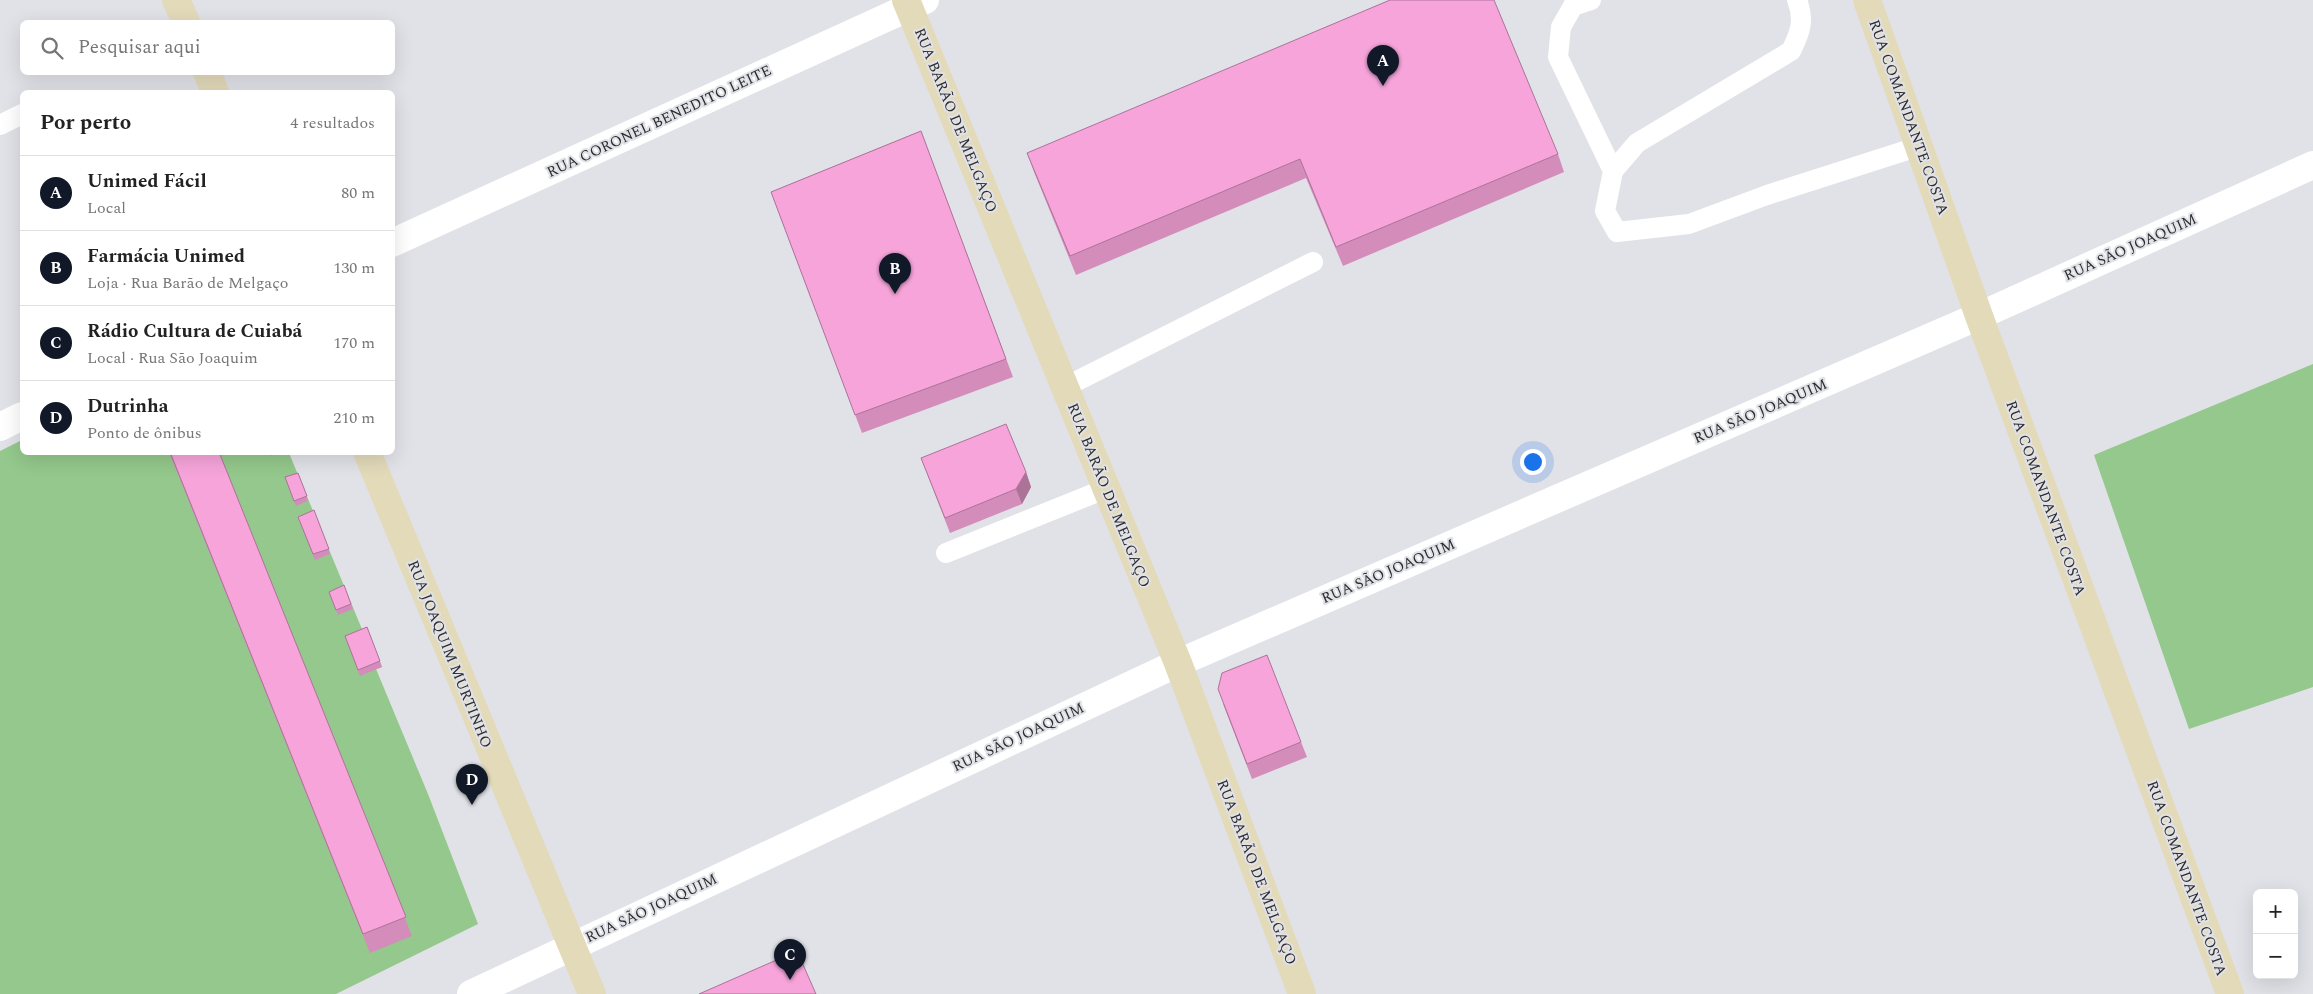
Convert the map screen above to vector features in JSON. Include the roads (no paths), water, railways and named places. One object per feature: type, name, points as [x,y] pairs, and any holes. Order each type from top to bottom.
[{"type":"street","points":[[176,0],[185,20]]},
{"type":"street","name":"RUA COMANDANTE COSTA","points":[[1867,0],[1979,316],[2230,994]]},
{"type":"street","name":"RUA CORONEL BENEDITO LEITE","points":[[395,242],[913,2]]},
{"type":"street","name":"RUA BARÃO DE MELGAÇO","points":[[913,2],[1105,489],[1178,662],[1302,994]]},
{"type":"street","points":[[208,75],[214,90]]},
{"type":"street","name":"RUA SÃO JOAQUIM","points":[[471,994],[571,945],[1178,662],[1979,316],[2313,165]]},
{"type":"street","points":[[0,427],[20,417]]},
{"type":"street","name":"RUA JOAQUIM MURTINHO","points":[[368,455],[592,994]]},
{"type":"lane","points":[[1592,0],[1573,6],[1561,27],[1558,57],[1613,171]]},
{"type":"lane","points":[[1797,0],[1802,12],[1801,32],[1791,51],[1636,143],[1613,171],[1604,211],[1617,232],[1689,224],[1767,195],[1920,146]]},
{"type":"lane","points":[[0,125],[20,115]]},
{"type":"lane","points":[[1065,387],[1313,262]]},
{"type":"lane","points":[[946,552],[1105,489]]},
{"type":"place","name":"Unimed Fácil","points":[[1383,86]]},
{"type":"place","name":"Farmácia Unimed","points":[[895,294]]},
{"type":"place","name":"Dutrinha","points":[[472,805]]},
{"type":"place","name":"Rádio Cultura de Cuiabá","points":[[790,980]]}]
